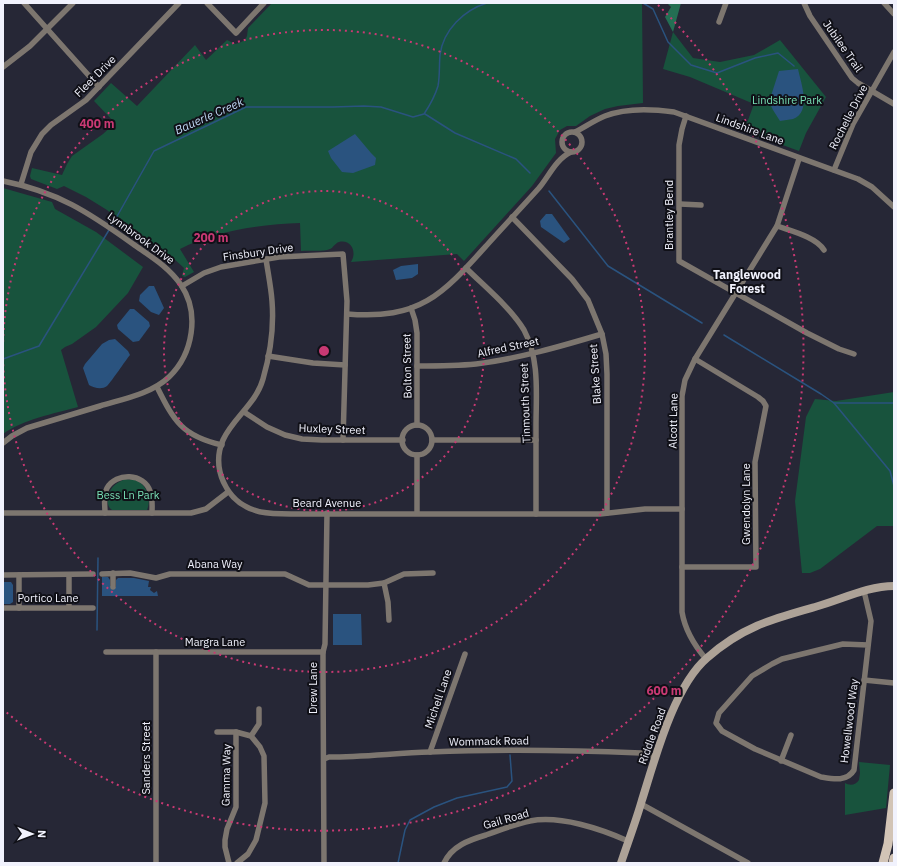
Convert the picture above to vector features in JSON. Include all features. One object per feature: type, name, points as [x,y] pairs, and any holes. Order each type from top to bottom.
[{"type":"main road","points":[[883,863],[891,844],[894,793]]},
{"type":"main road","points":[[893,863],[894,858]]},
{"type":"street","points":[[24,3],[100,87]]},
{"type":"street","points":[[3,67],[30,46],[73,3]]},
{"type":"street","name":"Fleet Drive","points":[[21,184],[28,160],[38,139],[51,125],[81,104],[100,87],[179,3]]},
{"type":"street","points":[[207,3],[236,33],[264,3]]},
{"type":"street","points":[[719,22],[726,3]]},
{"type":"street","name":"Jubilee Trail","points":[[804,3],[810,16],[848,73],[858,83],[894,104]]},
{"type":"street","points":[[884,3],[894,14]]},
{"type":"street","name":"Rochelle Drive","points":[[834,170],[854,124],[894,52]]},
{"type":"street","name":"Lindshire Lane","points":[[559,160],[563,146],[562,140],[565,134],[568,132],[575,132],[606,115],[626,111],[658,110],[674,112],[799,159],[834,170],[865,183],[880,193],[894,207]]},
{"type":"street","name":"Brantley Bend","points":[[686,116],[679,145],[679,261],[807,333],[839,349],[854,354]]},
{"type":"street","name":"Lindshire Lane","points":[[347,314],[380,315],[395,313],[411,308],[440,293],[466,268],[512,218],[539,187],[559,160],[580,148],[582,135],[588,124]]},
{"type":"street","points":[[575,132],[582,139]]},
{"type":"street","points":[[563,146],[571,152]]},
{"type":"street","name":"Alcott Lane","points":[[706,659],[690,636],[683,618],[682,396],[686,380],[695,359],[776,226],[799,159]]},
{"type":"street","name":"Lynnbrook Drive","points":[[3,181],[21,184],[44,191],[64,200],[80,208],[135,245],[170,271],[182,286],[189,304],[192,319],[190,338],[183,359],[169,377],[157,387],[27,428],[3,443]]},
{"type":"street","points":[[680,204],[701,205]]},
{"type":"street","name":"Blake Street","points":[[512,218],[579,288],[594,312],[602,334],[606,354],[607,374],[607,513]]},
{"type":"street","points":[[776,226],[813,240],[821,245],[824,250]]},
{"type":"street","name":"Finsbury Drive","points":[[182,286],[204,273],[216,269],[266,259],[287,256],[343,254],[347,289],[347,314]]},
{"type":"street","name":"Beard Avenue","points":[[266,259],[272,294],[273,312],[268,356],[261,386],[255,398],[231,428],[222,445],[219,455],[223,482],[228,492],[248,508],[259,512],[275,513],[536,514],[607,513],[645,509],[682,509]]},
{"type":"street","name":"Tinmouth Street","points":[[466,268],[518,322],[524,331],[532,352],[536,378],[536,514]]},
{"type":"street","name":"Bolton Street","points":[[411,308],[416,326],[417,425]]},
{"type":"street","points":[[343,440],[347,314]]},
{"type":"street","name":"Alfred Street","points":[[417,366],[476,364],[532,352],[602,334]]},
{"type":"street","points":[[268,356],[345,366]]},
{"type":"street","name":"Gwendolyn Lane","points":[[682,567],[756,567],[755,462],[766,406],[758,397],[695,359]]},
{"type":"street","points":[[157,387],[175,418],[184,429],[201,439],[222,445]]},
{"type":"street","name":"Huxley Street","points":[[244,412],[267,427],[285,435],[311,440],[403,440]]},
{"type":"street","points":[[417,425],[426,428],[429,431],[432,440],[429,448],[422,454],[417,454],[409,452],[403,440],[406,431],[417,425]]},
{"type":"street","points":[[432,440],[536,440]]},
{"type":"street","points":[[417,454],[417,513]]},
{"type":"street","points":[[105,513],[105,497],[108,488],[116,479],[127,476],[141,479],[148,486],[152,496],[152,513]]},
{"type":"street","points":[[3,513],[186,513],[201,511],[211,506],[228,492]]},
{"type":"street","name":"Drew Lane","points":[[324,863],[323,652],[325,644],[327,513]]},
{"type":"street","points":[[113,573],[113,587]]},
{"type":"street","name":"Abana Way","points":[[102,574],[130,573],[156,578],[170,574],[285,574],[307,584],[368,585],[384,583],[404,574],[433,573]]},
{"type":"street","points":[[3,575],[93,574]]},
{"type":"street","points":[[19,575],[19,608]]},
{"type":"street","points":[[69,575],[69,607]]},
{"type":"street","points":[[384,583],[388,602],[389,620]]},
{"type":"street","name":"Riddle Road","points":[[621,863],[656,757],[675,707],[687,684],[706,659],[738,634],[758,624],[864,591],[894,586]]},
{"type":"street","name":"Howellwood Way","points":[[864,591],[870,621],[868,645],[854,770],[851,775],[843,779],[821,777],[755,749],[722,731],[716,723],[719,713],[752,676],[772,664],[782,659],[843,644],[868,645]]},
{"type":"street","name":"Portico Lane","points":[[3,608],[94,608]]},
{"type":"street","name":"Margra Lane","points":[[106,652],[323,652]]},
{"type":"street","name":"Sanders Street","points":[[156,652],[156,863]]},
{"type":"street","name":"Michell Lane","points":[[430,752],[465,654]]},
{"type":"street","points":[[864,680],[894,683]]},
{"type":"street","points":[[251,736],[259,724],[259,709]]},
{"type":"street","points":[[217,732],[236,732],[251,736],[260,747],[264,756],[265,803],[254,845],[248,854],[237,863]]},
{"type":"street","name":"Gamma Way","points":[[229,863],[225,840],[236,807],[236,732]]},
{"type":"street","points":[[781,761],[791,735]]},
{"type":"street","name":"Wommack Road","points":[[324,759],[329,757],[430,752],[532,750],[641,753],[656,757]]},
{"type":"street","points":[[641,804],[748,863]]},
{"type":"street","name":"Gail Road","points":[[444,863],[449,854],[467,842],[523,823],[539,820],[580,825],[628,841]]},
{"type":"green space","points":[[272,3],[642,3],[643,103],[605,109],[590,116],[576,126],[567,126],[560,130],[555,139],[556,153],[532,186],[464,261],[457,254],[351,262],[353,258],[352,248],[347,243],[343,242],[339,242],[327,250],[301,251],[300,223],[254,227],[222,233],[207,237],[180,249],[194,272],[185,277],[182,276],[184,268],[172,257],[107,210],[64,186],[57,189],[31,179],[30,176],[32,168],[62,175],[72,156],[103,134],[115,123],[94,101],[111,83],[137,106],[195,45],[206,60],[227,40],[235,44],[245,40],[248,28]]},
{"type":"green space","points":[[667,3],[681,3],[673,32],[665,17],[671,7]]},
{"type":"green space","name":"Lindshire Park","points":[[673,32],[693,58],[720,62],[754,55],[780,40],[826,97],[806,133],[799,151],[744,131],[754,104],[690,77],[663,69]]},
{"type":"green space","points":[[3,188],[52,202],[55,209],[96,232],[143,267],[128,293],[96,327],[61,350],[78,407],[20,424],[3,434]]},
{"type":"green space","points":[[894,392],[894,526],[877,526],[820,569],[810,573],[802,573],[795,501],[806,417],[815,399],[836,401]]},
{"type":"green space","name":"Bess Ln Park","points":[[125,479],[139,482],[145,488],[149,501],[147,510],[112,510],[108,504],[109,493],[117,483]]},
{"type":"green space","points":[[859,762],[890,765],[886,808],[845,815],[845,783],[853,784],[859,780]]},
{"type":"water","points":[[798,69],[804,97],[802,110],[799,115],[793,119],[780,121],[769,102],[779,71]]},
{"type":"water","points":[[355,134],[376,158],[375,165],[353,173],[342,172],[331,158],[328,151]]},
{"type":"water","points":[[546,214],[552,214],[570,239],[564,243],[541,227],[540,221]]},
{"type":"water","points":[[418,264],[418,274],[412,278],[396,280],[393,270],[401,266]]},
{"type":"water","points":[[149,286],[154,286],[164,308],[159,315],[151,312],[139,301],[140,295]]},
{"type":"water","points":[[130,309],[134,309],[149,322],[150,326],[139,341],[133,342],[118,329],[117,325]]},
{"type":"water","points":[[115,339],[128,351],[130,355],[107,386],[98,388],[89,385],[83,368],[85,364],[102,344],[109,340]]},
{"type":"water","points":[[102,577],[108,577],[110,580],[110,586],[116,587],[116,580],[118,578],[134,578],[149,581],[148,587],[151,587],[150,590],[154,593],[157,591],[158,596],[102,596]]},
{"type":"water","points":[[3,582],[11,582],[13,585],[13,602],[10,604],[3,604]]},
{"type":"water","points":[[333,614],[361,614],[362,645],[333,645]]},
{"type":"waterway","name":"Bauerle Creek","points":[[111,227],[154,151],[246,107],[364,106],[381,107],[413,117],[424,114],[438,86],[440,55],[445,37],[450,29],[463,16],[478,6],[487,3]]},
{"type":"waterway","points":[[643,3],[653,9],[668,42],[691,65],[717,73],[755,58],[778,53],[794,66]]},
{"type":"waterway","points":[[425,114],[455,133],[516,159],[530,173]]},
{"type":"waterway","points":[[549,191],[608,266],[702,323]]},
{"type":"waterway","name":"Bauerle Creek","points":[[3,359],[39,346],[109,230]]},
{"type":"waterway","points":[[724,335],[834,403],[894,403]]},
{"type":"waterway","points":[[834,403],[890,471],[894,486]]},
{"type":"waterway","points":[[97,630],[98,558]]},
{"type":"waterway","points":[[398,863],[405,830],[410,820],[434,807],[457,798],[507,787],[512,781],[510,755]]},
{"type":"district","name":"Tanglewood Forest","points":[[747,282]]}]
